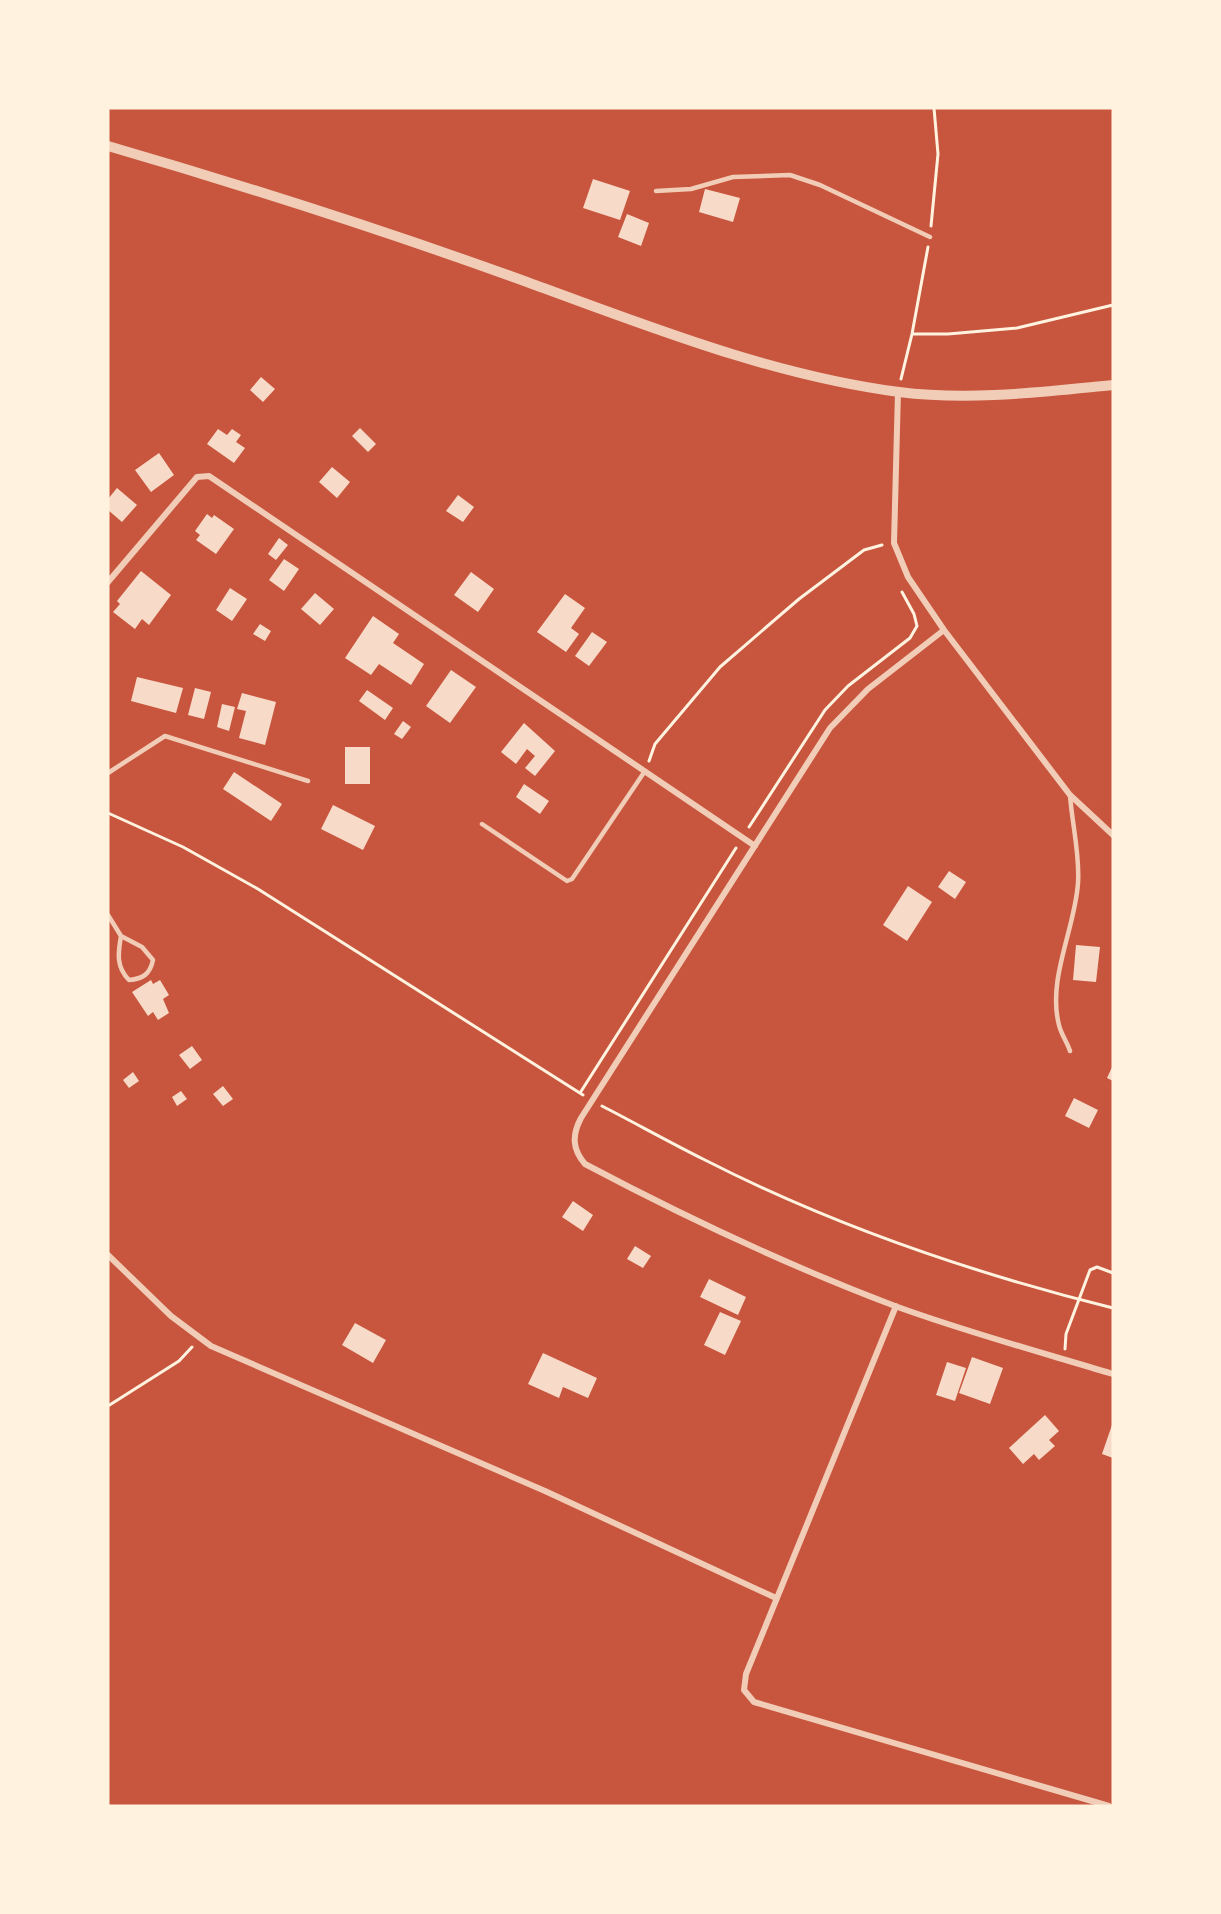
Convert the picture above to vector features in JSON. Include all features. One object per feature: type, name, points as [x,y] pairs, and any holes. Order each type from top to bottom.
[{"type":"street","points":[[108,146],[232,182],[367,226],[641,324],[745,358],[837,381],[898,392],[945,396],[994,396],[1113,385]]},
{"type":"street","points":[[898,392],[894,543],[908,577],[944,630],[1070,795],[1113,835]]},
{"type":"street","points":[[108,582],[197,477],[209,476],[755,846]]},
{"type":"street","points":[[944,630],[890,671],[847,709],[830,728],[592,1100],[574,1130],[574,1142],[578,1155],[585,1164],[670,1209],[730,1237],[896,1306],[1113,1374]]},
{"type":"street","points":[[108,1255],[199,1339],[545,1491],[776,1598]]},
{"type":"street","points":[[896,1306],[776,1598],[746,1674],[744,1690],[754,1702],[1109,1806]]},
{"type":"lane","points":[[656,191],[691,189],[733,177],[790,175],[820,184],[930,237]]},
{"type":"lane","points":[[108,773],[165,736],[308,781]]},
{"type":"lane","points":[[482,824],[567,881],[572,879],[645,771]]},
{"type":"lane","points":[[1070,795],[1078,885],[1059,974],[1057,1008],[1059,1026],[1070,1051]]},
{"type":"lane","points":[[108,915],[121,936],[142,947],[153,960],[151,970],[139,979],[129,980],[121,972],[118,956],[121,936]]},
{"type":"path","points":[[898,392],[912,334],[930,237],[938,154],[934,108]]},
{"type":"path","points":[[912,334],[948,334],[1017,328],[1113,305]]},
{"type":"path","points":[[645,771],[655,744],[720,667],[799,599],[864,550],[885,545],[883,536]]},
{"type":"path","points":[[580,1093],[825,710],[848,686],[910,638],[917,626],[914,614],[900,588]]},
{"type":"path","points":[[1064,1359],[1066,1334],[1090,1270],[1097,1267],[1113,1273]]},
{"type":"path","points":[[108,1406],[179,1361],[199,1339]]},
{"type":"building","points":[[593,179],[630,191],[620,220],[583,208]]},
{"type":"building","points":[[705,189],[740,198],[733,222],[699,212]]},
{"type":"building","points":[[627,214],[649,223],[641,246],[618,237]]},
{"type":"building","points":[[261,377],[275,389],[263,402],[250,390]]},
{"type":"building","points":[[360,428],[376,444],[368,452],[352,436]]},
{"type":"building","points":[[218,429],[227,435],[232,429],[241,435],[236,442],[245,448],[234,463],[207,444]]},
{"type":"building","points":[[159,453],[174,475],[151,492],[135,470]]},
{"type":"building","points":[[332,467],[350,482],[337,498],[319,482]]},
{"type":"building","points":[[117,488],[137,505],[122,522],[108,510],[108,499]]},
{"type":"building","points":[[458,495],[474,507],[463,522],[446,511]]},
{"type":"building","points":[[207,514],[212,518],[214,515],[234,529],[216,554],[196,540],[200,535],[195,531]]},
{"type":"building","points":[[279,538],[288,545],[276,560],[268,554]]},
{"type":"building","points":[[284,559],[299,569],[284,591],[269,580]]},
{"type":"building","points":[[141,571],[171,595],[149,625],[142,619],[135,629],[113,612],[120,604],[117,601]]},
{"type":"building","points":[[471,572],[494,589],[478,612],[454,595]]},
{"type":"building","points":[[230,588],[247,599],[232,621],[216,610]]},
{"type":"building","points":[[315,593],[334,609],[320,625],[301,609]]},
{"type":"building","points":[[565,594],[585,608],[571,628],[579,634],[566,652],[537,632]]},
{"type":"building","points":[[373,616],[399,634],[393,643],[424,664],[411,685],[379,664],[371,675],[345,658]]},
{"type":"building","points":[[260,624],[271,631],[265,641],[253,634]]},
{"type":"building","points":[[592,632],[607,642],[589,666],[575,656]]},
{"type":"building","points":[[451,670],[476,687],[450,723],[426,706]]},
{"type":"building","points":[[137,677],[183,688],[176,713],[131,701]]},
{"type":"building","points":[[195,688],[211,692],[204,719],[188,715]]},
{"type":"building","points":[[367,690],[393,708],[385,720],[359,701]]},
{"type":"building","points":[[242,693],[276,702],[265,745],[239,738],[246,711],[237,709]]},
{"type":"building","points":[[222,704],[235,707],[229,731],[217,727]]},
{"type":"building","points":[[403,721],[411,727],[402,739],[394,734]]},
{"type":"building","points":[[524,723],[555,751],[535,776],[525,768],[535,756],[527,749],[516,764],[501,752]]},
{"type":"building","points":[[345,747],[370,747],[370,784],[345,784]]},
{"type":"building","points":[[234,772],[282,804],[271,821],[223,789]]},
{"type":"building","points":[[524,784],[549,801],[540,814],[516,797]]},
{"type":"building","points":[[333,805],[375,826],[363,850],[321,829]]},
{"type":"building","points":[[949,871],[966,882],[955,899],[938,887]]},
{"type":"building","points":[[908,886],[932,902],[907,941],[883,925]]},
{"type":"building","points":[[1076,945],[1100,947],[1096,982],[1073,980]]},
{"type":"building","points":[[151,980],[153,984],[160,980],[169,995],[163,999],[169,1013],[158,1020],[153,1012],[148,1016],[132,992]]},
{"type":"building","points":[[192,1046],[202,1060],[190,1069],[179,1055]]},
{"type":"building","points":[[1113,1065],[1113,1081],[1107,1078]]},
{"type":"building","points":[[133,1072],[139,1081],[129,1088],[123,1080]]},
{"type":"building","points":[[223,1086],[233,1099],[223,1106],[213,1094]]},
{"type":"building","points":[[181,1091],[187,1099],[177,1106],[172,1097]]},
{"type":"building","points":[[1074,1098],[1098,1110],[1089,1128],[1065,1116]]},
{"type":"building","points":[[573,1201],[593,1215],[583,1231],[562,1217]]},
{"type":"building","points":[[635,1246],[651,1256],[643,1268],[627,1259]]},
{"type":"building","points":[[709,1279],[746,1297],[738,1315],[700,1297]]},
{"type":"building","points":[[720,1312],[741,1321],[725,1355],[704,1345]]},
{"type":"building","points":[[355,1323],[386,1340],[373,1363],[342,1345]]},
{"type":"building","points":[[543,1353],[597,1378],[588,1398],[563,1387],[559,1398],[528,1384]]},
{"type":"building","points":[[972,1357],[1003,1368],[990,1404],[959,1393]]},
{"type":"building","points":[[947,1362],[966,1368],[955,1401],[936,1395]]},
{"type":"building","points":[[1045,1415],[1059,1431],[1049,1440],[1055,1446],[1039,1460],[1034,1454],[1023,1464],[1009,1448]]},
{"type":"building","points":[[1113,1422],[1113,1458],[1102,1454]]}]
